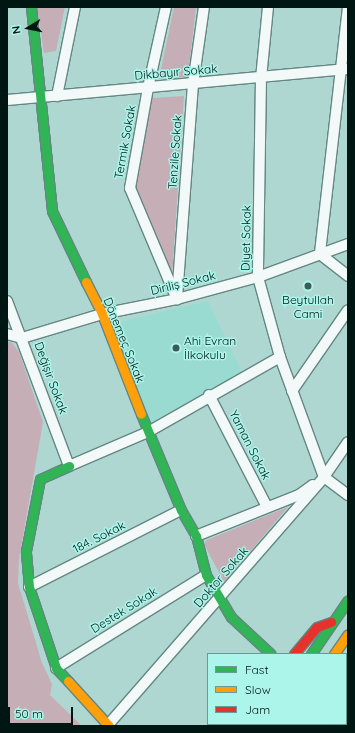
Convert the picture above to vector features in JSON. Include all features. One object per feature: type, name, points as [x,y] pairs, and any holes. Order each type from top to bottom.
[{"type":"street","name":"Dönemeç Sokak","points":[[31,7],[42,98],[52,211],[102,314],[148,432],[181,510],[196,536],[206,574],[219,600],[231,616],[270,653]]},
{"type":"street","points":[[57,96],[75,7]]},
{"type":"street","name":"Termik Sokak","points":[[166,7],[148,88],[130,188],[177,299]]},
{"type":"street","name":"Tenzile Sokak","points":[[177,299],[192,84],[204,7]]},
{"type":"street","name":"Diyet Sokak","points":[[268,7],[261,78],[258,277],[280,357],[324,477]]},
{"type":"street","points":[[348,7],[345,69],[320,254],[348,276]]},
{"type":"street","name":"Dikbayır Sokak","points":[[7,100],[261,78],[345,69]]},
{"type":"street","name":"Diriliş Sokak","points":[[22,338],[102,314],[177,299],[258,277],[348,244]]},
{"type":"street","name":"Değişir Sokak","points":[[7,301],[69,466]]},
{"type":"street","points":[[292,391],[348,310]]},
{"type":"street","points":[[7,334],[22,338]]},
{"type":"street","points":[[109,725],[56,668],[29,587],[26,551],[40,479],[148,432],[209,395],[280,357]]},
{"type":"street","name":"Yaman Sokak","points":[[209,395],[267,507]]},
{"type":"street","name":"Doktor Sokak","points":[[109,725],[219,600],[324,477],[348,442]]},
{"type":"street","points":[[196,536],[299,495],[324,477],[348,495]]},
{"type":"street","name":"184. Sokak","points":[[29,587],[181,510]]},
{"type":"street","name":"Destek Sokak","points":[[56,668],[206,574]]},
{"type":"street","points":[[312,653],[348,600]]},
{"type":"street","points":[[295,653],[317,628],[332,622]]},
{"type":"street","points":[[335,653],[348,634]]},
{"type":"shaded area","points":[[37,7],[65,7],[56,51],[44,53]]},
{"type":"shaded area","points":[[174,7],[196,7],[188,77],[159,79]]},
{"type":"shaded area","points":[[184,96],[172,275],[135,188],[152,98]]},
{"type":"shaded area","name":"Ahi Evran İlkokulu","points":[[208,301],[242,372],[150,423],[111,324]]},
{"type":"shaded area","points":[[7,341],[12,343],[19,352],[43,422],[19,559],[18,583],[42,663],[52,684],[50,695],[82,726],[7,726]]},
{"type":"shaded area","points":[[288,507],[224,582],[204,544],[207,540]]},
{"type":"traffic: fast","points":[[31,7],[52,211],[86,282]]},
{"type":"traffic: fast","points":[[141,414],[181,510],[196,536],[206,575],[231,617],[270,653]]},
{"type":"traffic: fast","points":[[68,681],[56,668],[29,587],[26,551],[40,479],[69,466]]},
{"type":"traffic: fast","points":[[312,653],[348,600]]},
{"type":"traffic: slow","points":[[86,282],[102,314],[141,414]]},
{"type":"traffic: slow","points":[[335,653],[348,634]]},
{"type":"traffic: slow","points":[[68,681],[109,726]]},
{"type":"traffic: jam","points":[[295,653],[317,627],[331,622]]},
{"type":"place","name":"Beytullah Cami","points":[[308,286]]},
{"type":"place","name":"Ahi Evran İlkokulu","points":[[176,348]]}]
